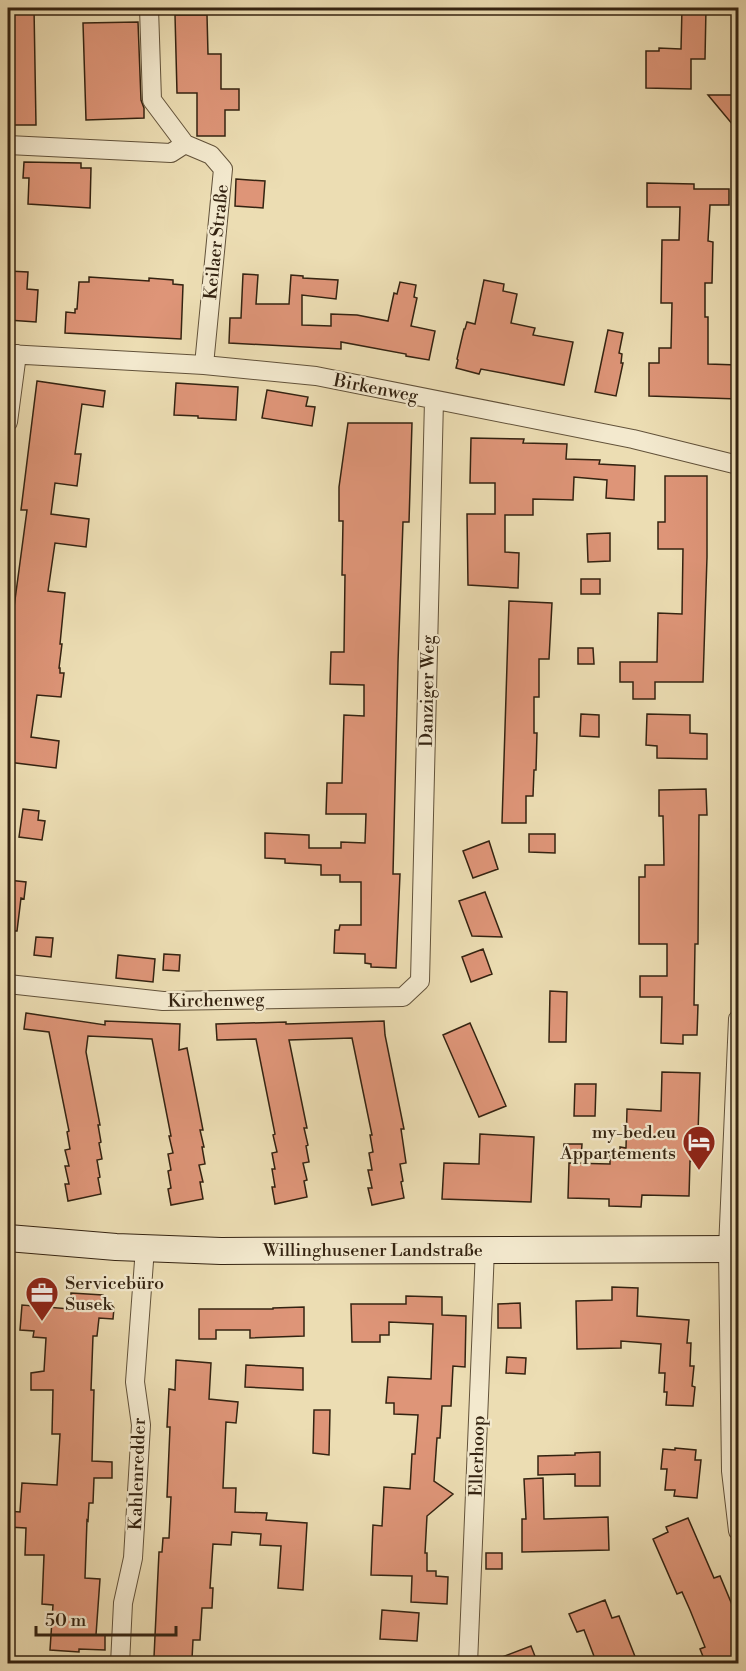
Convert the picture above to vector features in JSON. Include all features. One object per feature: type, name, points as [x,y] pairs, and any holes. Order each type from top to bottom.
[{"type":"street","name":"Keilaer Straße","points":[[149,8],[152,100],[185,144],[211,155],[223,169],[204,365]]},
{"type":"street","points":[[8,145],[171,153],[185,144]]},
{"type":"street","points":[[8,423],[12,354]]},
{"type":"street","name":"Birkenweg","points":[[12,354],[204,365],[315,376],[633,439],[738,465]]},
{"type":"street","name":"Danziger Weg","points":[[420,981],[434,400]]},
{"type":"street","name":"Kirchenweg","points":[[8,984],[163,1001],[403,997],[420,981]]},
{"type":"street","points":[[738,1019],[731,1471],[738,1531]]},
{"type":"street","name":"Willinghusener Landstraße","points":[[8,1238],[221,1251],[733,1249]]},
{"type":"street","name":"Kahlenredder","points":[[120,1664],[123,1603],[134,1558],[141,1425],[135,1382],[145,1248]]},
{"type":"street","name":"Ellerhoop","points":[[468,1664],[485,1249]]},
{"type":"building","points":[[8,8],[34,8],[36,125],[8,125]]},
{"type":"building","points":[[682,8],[706,8],[705,59],[691,59],[691,89],[646,88],[646,51],[659,51],[659,48],[681,49]]},
{"type":"building","points":[[175,15],[207,15],[208,54],[221,54],[221,89],[239,89],[239,110],[225,110],[225,136],[197,136],[197,93],[177,93]]},
{"type":"building","points":[[138,22],[141,100],[144,118],[86,120],[83,23]]},
{"type":"building","points":[[708,95],[738,95],[738,131]]},
{"type":"building","points":[[24,162],[81,163],[81,168],[91,168],[90,208],[28,204],[29,178],[23,178]]},
{"type":"building","points":[[236,179],[265,181],[263,208],[235,206]]},
{"type":"building","points":[[647,183],[694,184],[694,189],[729,189],[729,205],[710,205],[708,241],[713,242],[712,283],[705,283],[705,317],[708,317],[708,364],[738,365],[738,399],[649,396],[649,363],[659,363],[659,348],[671,348],[672,303],[661,303],[662,240],[679,240],[680,207],[647,207]]},
{"type":"building","points":[[8,271],[28,272],[27,289],[38,290],[36,322],[8,320]]},
{"type":"building","points":[[243,274],[258,275],[256,304],[289,304],[291,275],[338,280],[336,299],[302,295],[302,325],[331,326],[331,314],[357,315],[388,321],[394,293],[397,294],[400,282],[416,285],[414,297],[417,298],[411,326],[435,331],[429,360],[341,342],[341,349],[229,343],[230,318],[241,318]]},
{"type":"building","points":[[89,277],[149,281],[149,278],[173,280],[173,284],[183,285],[181,339],[65,333],[66,312],[75,313],[79,282],[89,282]]},
{"type":"building","points":[[484,280],[504,284],[503,291],[517,294],[511,323],[535,328],[533,335],[573,342],[564,385],[481,369],[479,374],[456,368],[467,322],[475,324]]},
{"type":"building","points":[[608,330],[623,333],[619,353],[622,354],[621,363],[623,363],[616,396],[595,392]]},
{"type":"building","points":[[37,381],[105,391],[103,407],[82,404],[75,454],[81,454],[77,486],[55,483],[51,514],[89,519],[86,547],[55,543],[48,591],[65,593],[59,668],[60,673],[64,673],[61,697],[37,695],[31,737],[59,741],[56,768],[8,762],[8,652],[27,510],[21,510]]},
{"type":"building","points":[[176,383],[238,387],[236,420],[174,415]]},
{"type":"building","points":[[267,390],[308,397],[306,406],[315,407],[312,426],[262,418]]},
{"type":"building","points":[[348,423],[412,423],[409,522],[403,522],[398,662],[393,874],[400,874],[396,968],[371,967],[371,964],[365,963],[365,954],[334,953],[335,930],[339,930],[340,925],[361,925],[361,882],[340,882],[340,875],[321,875],[321,865],[285,863],[285,859],[265,858],[265,833],[309,835],[309,848],[341,848],[341,842],[365,843],[366,814],[326,814],[327,783],[342,783],[344,715],[364,716],[364,685],[330,684],[331,652],[344,652],[345,575],[342,575],[343,521],[339,521],[339,487]]},
{"type":"building","points":[[471,438],[524,439],[523,443],[567,444],[566,459],[600,460],[599,464],[635,466],[634,500],[606,498],[607,480],[574,477],[573,500],[533,499],[533,515],[505,515],[505,552],[519,553],[518,588],[468,585],[467,514],[495,514],[495,483],[470,483]]},
{"type":"building","points":[[665,476],[707,476],[703,682],[655,682],[655,699],[633,699],[633,682],[620,682],[620,662],[657,662],[658,613],[682,614],[683,549],[658,549],[658,522],[665,522]]},
{"type":"building","points":[[610,533],[610,561],[588,562],[587,534]]},
{"type":"building","points":[[581,579],[600,579],[600,594],[581,594]]},
{"type":"building","points":[[509,601],[552,603],[549,659],[539,659],[539,697],[534,697],[534,733],[537,733],[536,770],[534,770],[533,796],[526,796],[526,823],[502,823]]},
{"type":"building","points":[[578,648],[593,648],[594,664],[578,664]]},
{"type":"building","points":[[581,714],[599,715],[599,737],[580,736]]},
{"type":"building","points":[[647,714],[690,715],[690,733],[707,734],[707,759],[657,758],[657,746],[646,745]]},
{"type":"building","points":[[706,789],[707,815],[699,815],[698,944],[695,944],[694,1005],[698,1005],[697,1035],[683,1035],[683,1044],[661,1043],[662,997],[640,997],[640,976],[667,976],[667,944],[639,944],[639,877],[645,877],[645,865],[664,865],[663,816],[659,816],[659,790]]},
{"type":"building","points":[[23,809],[39,811],[38,820],[45,821],[42,840],[19,837]]},
{"type":"building","points":[[529,834],[555,834],[555,853],[529,852]]},
{"type":"building","points":[[489,841],[498,869],[473,878],[463,851]]},
{"type":"building","points":[[8,880],[26,882],[24,899],[21,898],[17,931],[8,931]]},
{"type":"building","points":[[485,892],[502,937],[472,936],[459,901]]},
{"type":"building","points":[[36,937],[53,938],[51,957],[34,955]]},
{"type":"building","points":[[483,949],[492,974],[471,982],[462,957]]},
{"type":"building","points":[[164,954],[180,955],[179,971],[163,970]]},
{"type":"building","points":[[118,955],[155,959],[153,982],[116,978]]},
{"type":"building","points":[[550,991],[567,992],[566,1042],[549,1042]]},
{"type":"building","points":[[26,1013],[105,1025],[105,1021],[180,1024],[179,1050],[187,1048],[203,1130],[200,1130],[205,1164],[199,1165],[203,1182],[200,1182],[203,1199],[171,1205],[168,1171],[171,1170],[168,1154],[173,1153],[152,1039],[88,1036],[86,1052],[100,1125],[98,1125],[101,1142],[99,1143],[102,1159],[97,1160],[101,1194],[68,1201],[65,1184],[69,1184],[65,1166],[69,1166],[65,1150],[70,1149],[67,1132],[69,1131],[49,1032],[24,1029]]},
{"type":"building","points":[[384,1021],[404,1129],[401,1129],[406,1163],[400,1164],[404,1198],[372,1205],[368,1188],[372,1188],[368,1170],[372,1170],[369,1153],[373,1152],[370,1135],[372,1135],[352,1038],[289,1040],[307,1128],[304,1128],[309,1162],[303,1163],[307,1180],[304,1181],[307,1197],[275,1204],[272,1169],[275,1169],[272,1153],[277,1152],[273,1135],[275,1134],[256,1039],[217,1040],[216,1024]]},
{"type":"building","points":[[470,1023],[506,1106],[479,1117],[443,1035]]},
{"type":"building","points":[[662,1072],[700,1073],[698,1133],[701,1133],[700,1161],[690,1161],[689,1196],[642,1195],[641,1207],[609,1206],[609,1199],[568,1198],[569,1163],[610,1164],[610,1154],[620,1154],[620,1147],[626,1148],[627,1109],[661,1111]]},
{"type":"building","points":[[575,1084],[596,1084],[595,1116],[574,1116]]},
{"type":"building","points":[[480,1134],[534,1137],[531,1202],[442,1199],[444,1163],[479,1164]]},
{"type":"building","points":[[564,1144],[582,1144],[581,1159],[563,1159]]},
{"type":"building","points":[[612,1287],[638,1288],[637,1316],[689,1320],[687,1343],[691,1343],[690,1366],[694,1366],[693,1406],[666,1405],[665,1373],[659,1373],[661,1344],[621,1341],[621,1348],[577,1349],[576,1301],[612,1300]]},
{"type":"building","points":[[71,1293],[103,1295],[114,1308],[113,1319],[99,1318],[97,1336],[93,1336],[92,1461],[112,1462],[112,1478],[94,1478],[93,1503],[89,1503],[87,1520],[85,1578],[100,1579],[96,1635],[105,1635],[105,1650],[79,1649],[79,1652],[50,1650],[53,1605],[42,1604],[44,1555],[25,1555],[26,1528],[8,1527],[8,1511],[20,1512],[22,1483],[57,1485],[60,1434],[52,1434],[53,1390],[31,1390],[31,1373],[44,1371],[46,1338],[33,1337],[34,1331],[20,1330],[22,1305],[70,1309]]},
{"type":"building","points":[[406,1296],[442,1297],[442,1315],[466,1316],[465,1367],[453,1366],[451,1406],[442,1406],[440,1438],[437,1438],[434,1481],[453,1494],[427,1516],[425,1553],[427,1553],[427,1571],[436,1571],[436,1576],[448,1577],[447,1604],[411,1602],[412,1576],[371,1575],[373,1525],[382,1526],[384,1487],[410,1489],[412,1454],[415,1454],[418,1415],[394,1414],[394,1403],[386,1403],[388,1377],[431,1379],[433,1324],[389,1322],[389,1335],[380,1335],[380,1342],[352,1342],[351,1304],[406,1304]]},
{"type":"building","points":[[520,1303],[521,1328],[498,1328],[498,1304]]},
{"type":"building","points":[[304,1307],[304,1336],[250,1338],[250,1330],[216,1330],[216,1339],[199,1339],[199,1309]]},
{"type":"building","points":[[507,1357],[526,1358],[525,1374],[506,1373]]},
{"type":"building","points":[[176,1360],[211,1363],[209,1399],[238,1402],[236,1423],[226,1422],[223,1488],[236,1488],[235,1512],[267,1513],[266,1520],[307,1523],[303,1590],[278,1588],[281,1546],[260,1545],[261,1534],[232,1532],[231,1545],[213,1544],[210,1588],[213,1588],[212,1608],[202,1608],[200,1640],[193,1640],[192,1659],[154,1657],[159,1552],[162,1552],[163,1538],[169,1538],[171,1497],[167,1497],[170,1427],[167,1427],[169,1389],[175,1390]]},
{"type":"building","points":[[246,1365],[303,1368],[303,1390],[245,1387]]},
{"type":"building","points":[[314,1410],[330,1410],[329,1455],[313,1453]]},
{"type":"building","points":[[675,1448],[696,1450],[695,1460],[701,1460],[697,1498],[674,1496],[675,1490],[665,1490],[667,1469],[661,1469],[663,1449],[675,1450]]},
{"type":"building","points":[[600,1452],[600,1486],[575,1486],[575,1474],[538,1475],[538,1456]]},
{"type":"building","points":[[543,1478],[544,1519],[608,1517],[609,1550],[522,1552],[522,1519],[526,1519],[524,1479]]},
{"type":"building","points":[[688,1518],[714,1578],[720,1576],[738,1619],[738,1664],[706,1664],[700,1649],[705,1647],[690,1610],[682,1592],[677,1594],[653,1539],[668,1532],[666,1527]]},
{"type":"building","points":[[486,1553],[502,1553],[502,1569],[486,1569]]},
{"type":"building","points":[[605,1600],[612,1618],[619,1616],[638,1664],[597,1664],[584,1630],[577,1632],[569,1614]]},
{"type":"building","points":[[382,1610],[419,1613],[417,1641],[380,1639]]},
{"type":"building","points":[[531,1646],[538,1664],[490,1664],[489,1662]]},
{"type":"place","name":"my-bed.eu Appartements","points":[[699,1171]]},
{"type":"place","name":"Servicebüro Susek","points":[[42,1322]]}]
